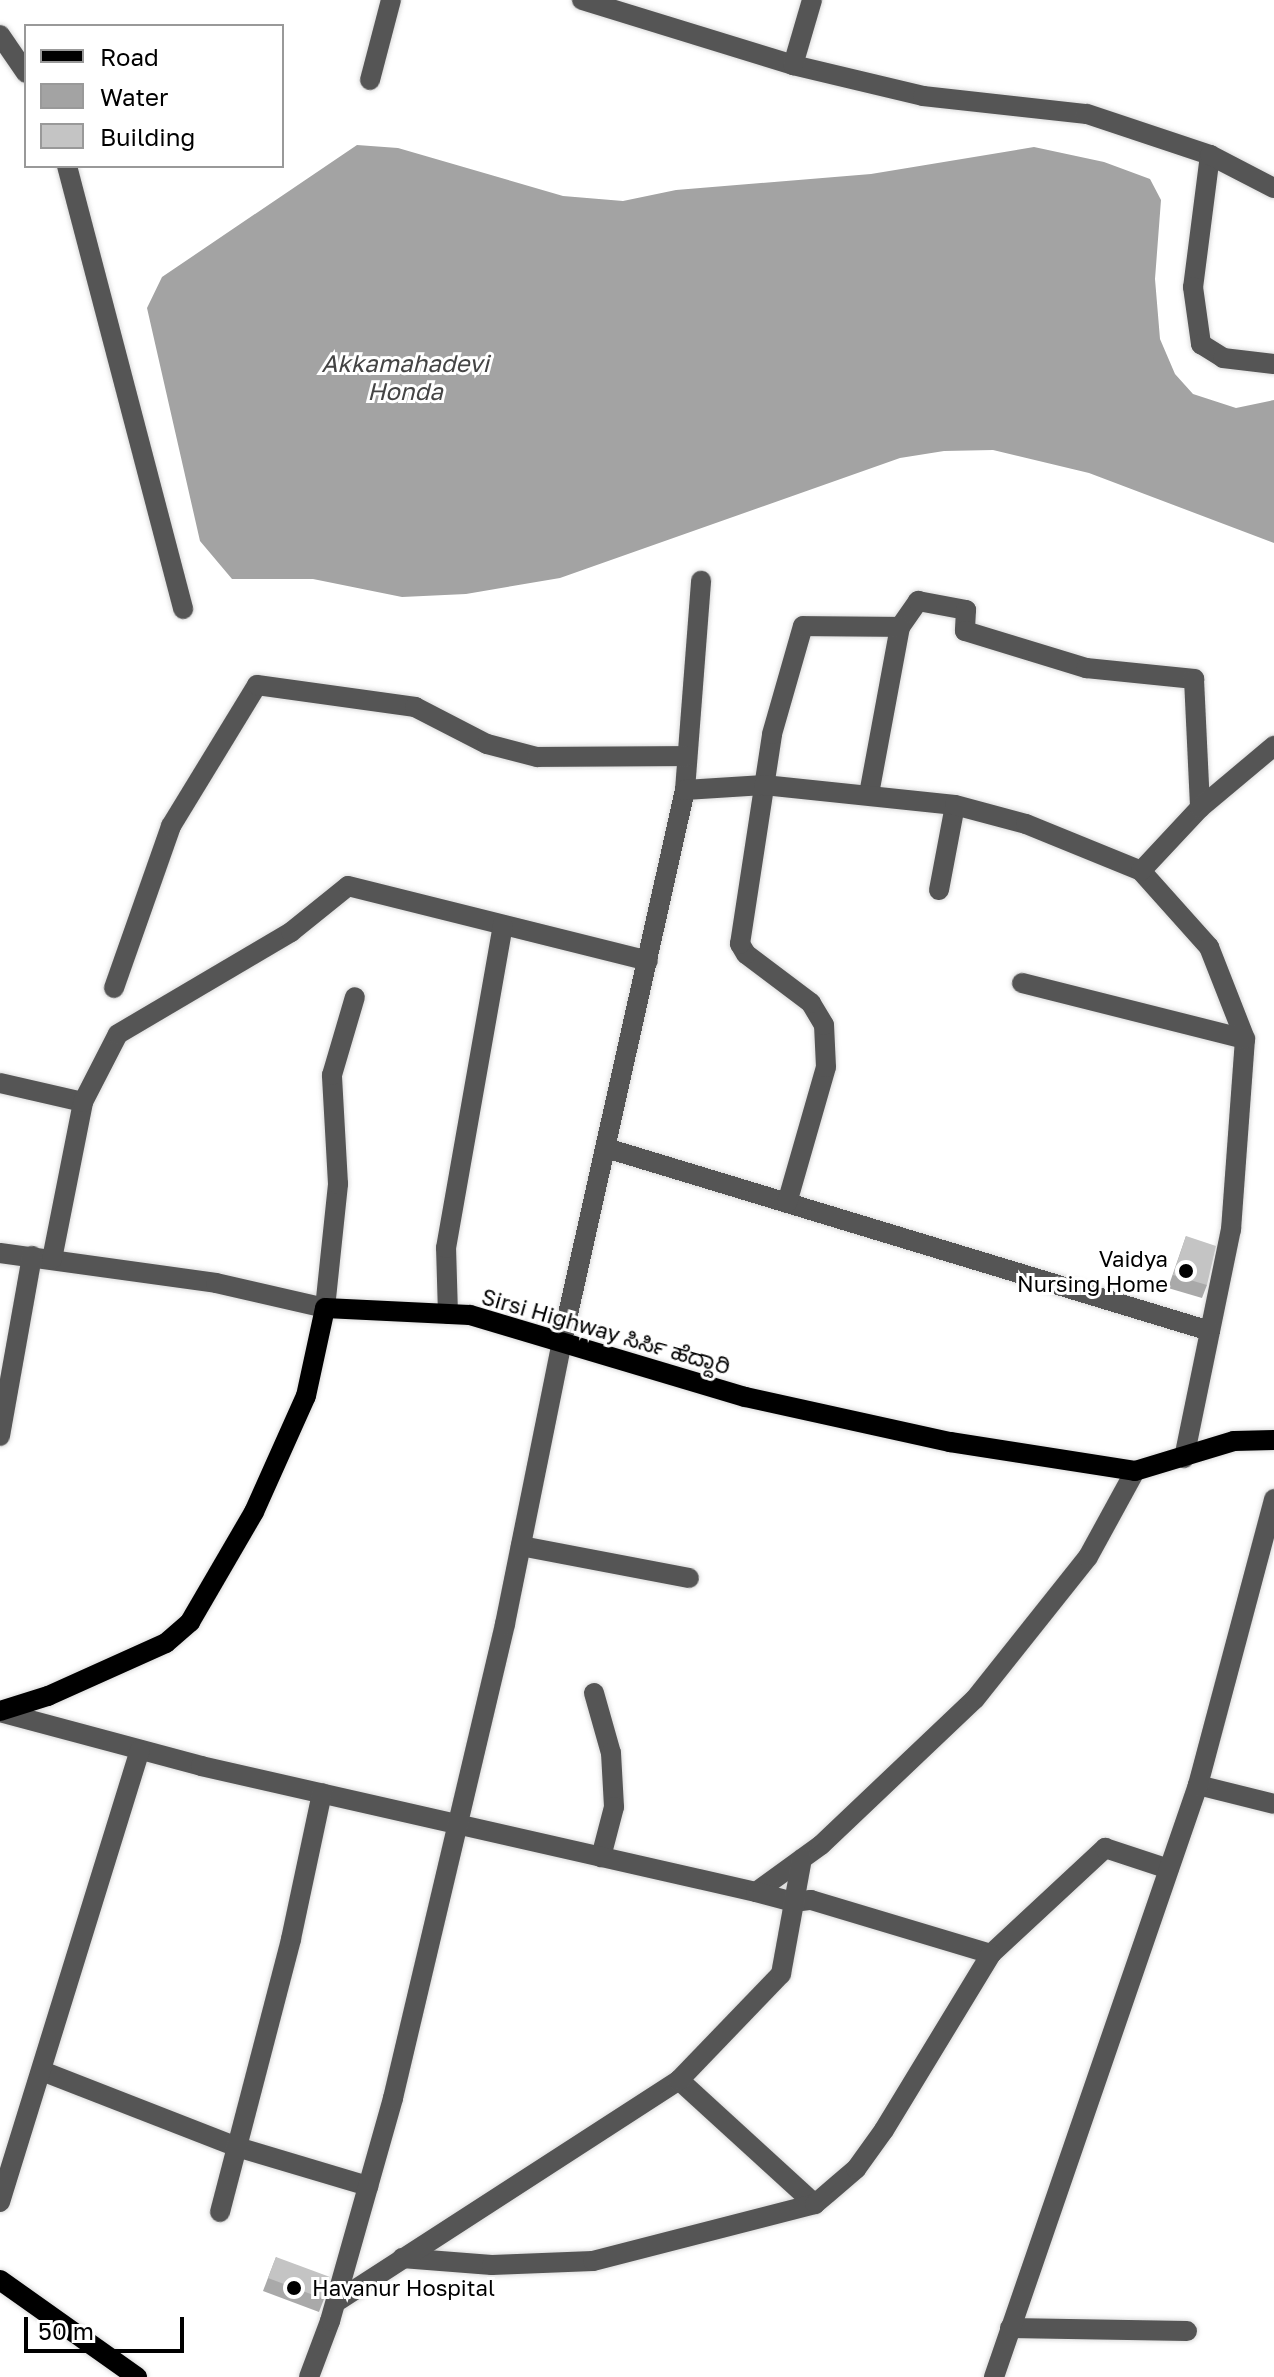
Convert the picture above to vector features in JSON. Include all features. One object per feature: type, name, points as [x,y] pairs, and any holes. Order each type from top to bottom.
[{"type":"main road","name":"Sirsi Highway ಸಿರ್ಸಿ ಹೆದ್ದಾರಿ","points":[[325,1308],[448,1314],[520,1327],[745,1397],[950,1442],[1135,1471],[1234,1441],[1274,1440]]},
{"type":"main road","points":[[0,1712],[48,1696],[166,1643],[190,1622],[254,1512],[306,1396],[325,1308]]},
{"type":"main road","points":[[0,2280],[137,2377]]},
{"type":"street","points":[[370,80],[391,0]]},
{"type":"street","points":[[582,0],[793,65],[923,96],[1087,114],[1210,155],[1274,188]]},
{"type":"street","points":[[793,65],[812,0]]},
{"type":"street","points":[[0,35],[24,70]]},
{"type":"street","points":[[1210,155],[1193,287],[1201,344],[1223,358],[1274,364]]},
{"type":"street","points":[[68,168],[183,609]]},
{"type":"street","points":[[309,2377],[336,2302],[368,2186],[458,1824],[521,1546],[562,1341],[685,790],[701,581]]},
{"type":"street","points":[[869,794],[900,627],[918,601],[966,610],[965,631],[1086,668],[1194,679],[1200,808]]},
{"type":"street","points":[[787,1203],[826,1067],[824,1025],[811,1003],[740,944],[772,734],[803,626],[900,627]]},
{"type":"street","points":[[114,988],[171,826],[257,685],[415,707],[487,744],[537,757],[687,756]]},
{"type":"street","points":[[1141,871],[1200,808],[1274,746]]},
{"type":"street","points":[[685,790],[764,785],[869,794],[955,805],[1026,824],[1141,871],[1209,947],[1245,1039],[1231,1229],[1184,1458]]},
{"type":"street","points":[[939,890],[955,805]]},
{"type":"street","points":[[0,1436],[83,1102],[118,1034],[291,932],[348,886],[648,961]]},
{"type":"street","points":[[448,1314],[446,1248],[503,925]]},
{"type":"street","points":[[1022,983],[1245,1039]]},
{"type":"street","points":[[0,1253],[216,1283],[325,1308],[338,1184],[332,1075],[355,997]]},
{"type":"street","points":[[0,1083],[83,1102]]},
{"type":"street","points":[[606,1148],[1210,1331]]},
{"type":"street","points":[[756,1892],[802,1859],[916,1761],[975,1699],[1088,1557],[1135,1471]]},
{"type":"street","points":[[994,2377],[1198,1785],[1274,1499]]},
{"type":"street","points":[[521,1546],[689,1578]]},
{"type":"street","points":[[594,1693],[611,1753],[613,1793],[601,1857]]},
{"type":"street","points":[[0,1712],[140,1750],[322,1793],[794,1902],[811,1900],[991,1954]]},
{"type":"street","points":[[0,2202],[140,1750]]},
{"type":"street","points":[[1198,1785],[1274,1804]]},
{"type":"street","points":[[220,2212],[291,1939],[322,1793]]},
{"type":"street","points":[[402,2258],[492,2265],[593,2261],[815,2204],[856,2169],[884,2130],[991,1954],[1105,1848],[1169,1869]]},
{"type":"street","points":[[336,2302],[679,2080],[781,1974],[802,1859]]},
{"type":"street","points":[[42,2071],[237,2147],[368,2186]]},
{"type":"street","points":[[679,2080],[815,2204]]},
{"type":"street","points":[[1010,2328],[1187,2331]]},
{"type":"water","name":"Akkamahadevi Honda","points":[[357,145],[398,148],[563,196],[623,201],[676,190],[871,174],[1034,147],[1104,162],[1150,179],[1161,200],[1155,279],[1160,339],[1175,374],[1193,394],[1236,408],[1274,400],[1274,543],[1089,473],[993,450],[944,451],[900,458],[560,578],[466,594],[402,597],[313,579],[232,579],[200,541],[147,308],[162,277]]},
{"type":"building","points":[[1186,1236],[1216,1246],[1207,1285],[1173,1275]]},
{"type":"building","points":[[276,2257],[330,2277],[324,2299],[268,2278]]},
{"type":"place","name":"Vaidya Nursing Home","points":[[1186,1271]]},
{"type":"place","name":"Havanur Hospital","points":[[294,2288]]}]
